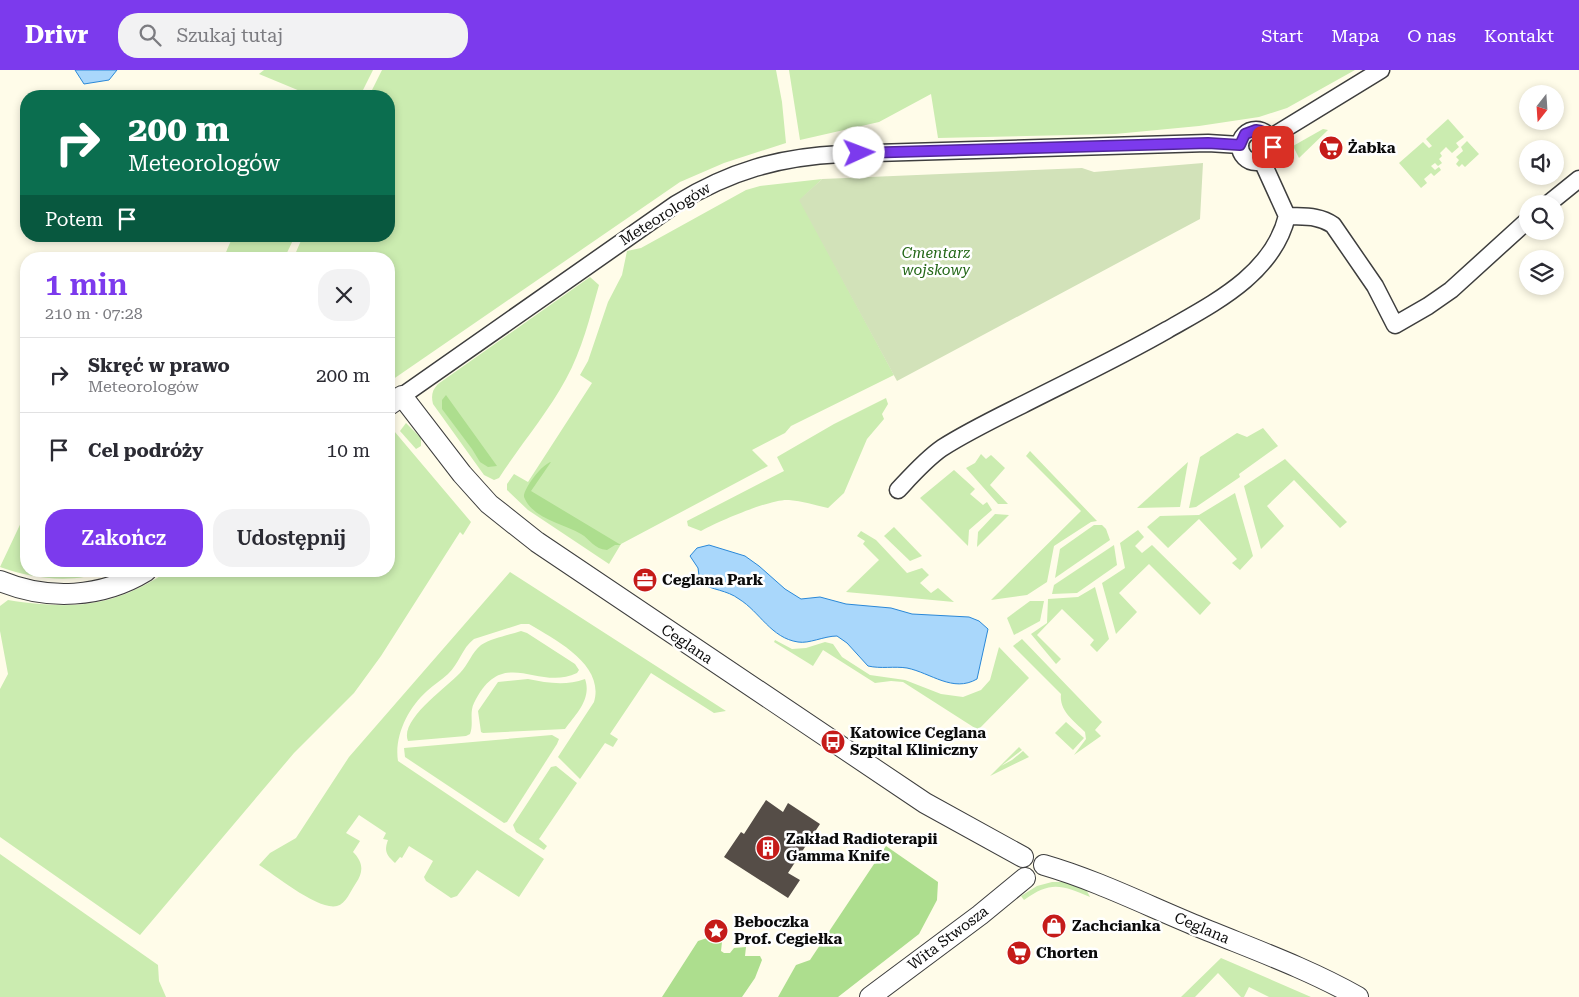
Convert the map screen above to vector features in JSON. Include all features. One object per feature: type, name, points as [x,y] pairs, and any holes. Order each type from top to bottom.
[{"type":"street","points":[[1270,138],[1381,70]]},
{"type":"street","points":[[1250,131],[1261,131],[1270,138],[1272,151],[1262,161],[1253,162],[1245,158],[1240,145],[1242,139],[1250,131]]},
{"type":"street","name":"Meteorologów","points":[[395,400],[676,204],[715,182],[755,167],[796,157],[842,154],[1208,143],[1240,145]]},
{"type":"street","points":[[898,490],[918,468],[942,448],[1006,413],[1142,344],[1224,297],[1247,278],[1271,252],[1281,236],[1287,216],[1262,161]]},
{"type":"street","points":[[1559,195],[1579,179]]},
{"type":"street","points":[[1287,216],[1316,217],[1333,225],[1375,286],[1395,325],[1451,290],[1519,228]]},
{"type":"street","name":"Ceglana","points":[[395,400],[489,504],[537,542],[925,804],[1023,857]]},
{"type":"street","points":[[0,581],[34,592],[64,595],[90,593],[116,586],[134,577]]},
{"type":"street","points":[[1035,854],[1044,865],[1039,877],[1031,880],[1025,878],[1018,869],[1020,860],[1023,857],[1035,854]]},
{"type":"street","name":"Ceglana","points":[[1044,865],[1095,883],[1237,942],[1312,974],[1358,997]]},
{"type":"street","name":"Wita Stwosza","points":[[870,997],[1002,898],[1025,878]]},
{"type":"green space","points":[[264,70],[373,70],[363,90],[298,90],[259,74]]},
{"type":"green space","points":[[382,70],[776,70],[782,102],[786,143],[724,163],[680,182],[395,378],[395,252],[296,252],[300,242],[395,242],[395,90],[372,90]]},
{"type":"green space","points":[[789,70],[1355,70],[1287,108],[1259,117],[1199,126],[1115,134],[938,138],[931,94],[879,122],[800,140]]},
{"type":"green space","points":[[1448,119],[1464,137],[1456,143],[1459,147],[1452,153],[1446,147],[1440,153],[1442,156],[1439,159],[1442,163],[1438,166],[1435,163],[1431,166],[1435,170],[1439,167],[1441,170],[1434,176],[1431,173],[1424,179],[1427,183],[1421,188],[1399,163],[1423,142],[1429,148],[1432,146],[1426,139]]},
{"type":"green space","points":[[1323,129],[1328,130],[1299,158],[1293,146]]},
{"type":"green space","points":[[1467,141],[1479,154],[1465,167],[1462,164],[1459,167],[1456,164],[1459,160],[1456,157],[1463,151],[1461,147]]},
{"type":"green space","name":"Cmentarz wojskowy","points":[[1203,163],[1200,219],[897,381],[799,200],[822,179],[1082,168],[1094,172]]},
{"type":"green space","points":[[822,179],[800,200],[894,375],[791,426],[785,433],[752,450],[768,466],[621,544],[609,564],[528,510],[507,490],[507,484],[514,474],[528,482],[592,383],[580,375],[588,361],[608,302],[622,275],[627,251],[641,248],[746,190],[760,186]]},
{"type":"green space","points":[[230,242],[292,242],[287,252],[226,252]]},
{"type":"green space","points":[[590,277],[599,285],[589,321],[572,368],[551,404],[499,478],[494,480],[484,475],[433,404],[432,396],[434,389],[438,384]]},
{"type":"green space","points":[[446,395],[497,466],[488,467],[480,462],[442,409],[442,400]]},
{"type":"green space","points":[[886,398],[888,404],[882,414],[884,419],[867,439],[844,493],[828,508],[799,501],[781,500],[745,511],[701,531],[688,526],[687,521],[784,471],[777,457],[834,424]]},
{"type":"green space","points":[[406,423],[421,438],[421,446],[416,449],[400,431]]},
{"type":"green space","points":[[1263,428],[1278,446],[1239,474],[1240,477],[1196,507],[1189,508],[1200,457],[1237,433],[1247,437]]},
{"type":"green space","points":[[395,432],[471,522],[463,535],[460,532],[381,656],[354,693],[294,753],[140,935],[0,837],[0,689],[8,674],[0,631],[0,606],[8,600],[52,605],[91,603],[129,593],[158,577],[395,577]]},
{"type":"green space","points":[[1030,451],[1097,521],[1091,522],[1054,546],[1047,582],[1027,595],[991,600],[1081,511],[1026,456]]},
{"type":"green space","points":[[981,454],[986,459],[991,455],[1005,468],[990,485],[1008,504],[998,504],[966,468],[975,463]]},
{"type":"green space","points":[[1285,459],[1347,522],[1340,528],[1294,480],[1267,506],[1284,526],[1261,549],[1244,486]]},
{"type":"green space","points":[[551,462],[531,491],[621,545],[615,545],[607,550],[599,548],[581,534],[534,511],[528,504],[524,497],[527,488],[538,472]]},
{"type":"green space","points":[[1188,462],[1180,507],[1137,508]]},
{"type":"green space","points":[[954,470],[975,489],[970,494],[983,505],[987,502],[992,510],[969,530],[968,546],[920,498]]},
{"type":"green space","points":[[1235,493],[1253,556],[1240,570],[1232,563],[1237,559],[1199,519],[1168,548],[1147,527],[1160,516],[1199,515]]},
{"type":"green space","points":[[995,514],[1009,515],[977,547],[978,532]]},
{"type":"green space","points":[[20,525],[20,573],[0,567]]},
{"type":"green space","points":[[1094,525],[1102,525],[1106,529],[1110,540],[1055,578],[1060,549]]},
{"type":"green space","points":[[894,527],[922,556],[910,561],[884,536]]},
{"type":"green space","points":[[1138,530],[1144,537],[1135,546],[1142,553],[1152,545],[1211,603],[1200,615],[1149,564],[1119,593],[1137,612],[1116,634],[1102,583],[1125,568],[1120,543]]},
{"type":"green space","points":[[861,531],[876,540],[907,573],[922,568],[929,575],[920,583],[931,593],[938,588],[954,602],[846,592],[879,560],[863,544],[865,541],[857,536]]},
{"type":"green space","points":[[1114,545],[1117,565],[1077,593],[1052,594],[1054,585]]},
{"type":"green space","points":[[510,572],[726,711],[714,713],[651,673],[610,734],[618,739],[613,747],[605,743],[580,779],[558,757],[594,702],[595,689],[592,676],[585,665],[564,646],[529,624],[521,624],[474,639],[466,647],[452,670],[420,698],[408,714],[400,732],[397,752],[398,761],[544,859],[519,897],[477,870],[457,896],[451,898],[426,881],[424,877],[433,861],[409,846],[402,858],[400,857],[395,863],[387,853],[388,840],[383,839],[386,833],[359,815],[346,833],[360,841],[353,852],[359,859],[361,871],[359,879],[340,905],[329,906],[319,903],[286,884],[259,865],[270,853],[296,838],[349,757]]},
{"type":"green space","points":[[39,577],[85,577],[67,579]]},
{"type":"green space","points":[[1095,587],[1109,639],[1097,652],[1090,645],[1094,640],[1062,609],[1037,635],[1061,659],[1056,664],[1031,634],[1047,623],[1048,599],[1078,597]]},
{"type":"green space","points":[[1030,601],[1044,601],[1040,621],[1014,635],[1007,618]]},
{"type":"green space","points":[[521,631],[575,664],[579,670],[577,673],[562,677],[521,673],[497,676],[485,686],[474,703],[470,734],[466,736],[408,741],[407,733],[410,723],[426,704],[460,673],[481,645],[490,640]]},
{"type":"green space","points":[[1022,639],[1102,722],[1095,730],[1101,736],[1074,755],[1086,739],[1085,732],[1065,711],[1062,706],[1061,694],[1013,646]]},
{"type":"green space","points":[[775,640],[792,649],[806,648],[825,642],[833,644],[842,657],[870,675],[905,680],[941,694],[963,697],[981,690],[990,680],[999,647],[1029,678],[978,730],[903,682],[875,683],[823,650],[813,666],[774,642]]},
{"type":"green space","points":[[528,679],[549,683],[564,683],[585,679],[587,686],[585,700],[565,729],[481,732],[478,711],[498,682]]},
{"type":"green space","points":[[1066,722],[1084,738],[1073,750],[1055,733]]},
{"type":"green space","points":[[552,735],[559,739],[557,744],[507,822],[504,823],[405,757],[404,748]]},
{"type":"green space","points":[[1019,747],[1022,750],[1001,766],[1023,751],[1029,757],[990,776]]},
{"type":"green space","points":[[556,766],[577,783],[539,839],[547,846],[544,850],[516,832],[513,825],[551,767]]},
{"type":"green space","points":[[886,846],[938,882],[937,900],[919,934],[838,997],[778,997],[796,965],[810,960]]},
{"type":"green space","points":[[0,854],[158,965],[159,981],[166,997],[0,997]]},
{"type":"green space","points":[[1052,882],[1067,882],[1086,889],[1090,897],[1056,887],[1042,890],[1024,900],[1021,896],[1037,886]]},
{"type":"green space","points":[[716,935],[722,942],[721,951],[724,953],[730,953],[734,948],[746,947],[745,956],[760,956],[762,960],[755,978],[742,997],[662,997],[698,941]]},
{"type":"green space","points":[[1221,958],[1311,997],[1269,997],[1249,987],[1244,997],[1241,997],[1218,973],[1195,997],[1181,997]]},
{"type":"water","points":[[75,70],[117,70],[109,80],[84,84]]},
{"type":"water","points":[[709,545],[745,556],[785,589],[801,599],[820,597],[846,604],[891,608],[912,614],[969,617],[979,621],[988,629],[977,679],[959,684],[942,681],[907,668],[868,666],[847,643],[837,636],[802,642],[789,640],[773,630],[739,599],[700,583],[698,568],[690,556],[697,548]]},
{"type":"building","name":"Zakład Radioterapii Gamma Knife","points":[[766,800],[783,812],[788,803],[820,824],[788,873],[800,880],[788,898],[724,857],[741,832],[744,834]]},
{"type":"place","name":"Żabka","points":[[1331,148]]},
{"type":"place","name":"Ceglana Park","points":[[645,580]]},
{"type":"place","name":"Katowice Ceglana Szpital Kliniczny","points":[[833,742]]},
{"type":"place","name":"Zakład Radioterapii Gamma Knife","points":[[768,848]]},
{"type":"place","name":"Zachcianka","points":[[1054,926]]},
{"type":"place","name":"Beboczka Prof. Cegiełka","points":[[716,931]]},
{"type":"place","name":"Chorten","points":[[1019,953]]},
{"type":"route","points":[[859,153],[1060,149],[1208,143],[1240,145],[1245,134],[1256,130],[1267,134],[1273,147]]}]
